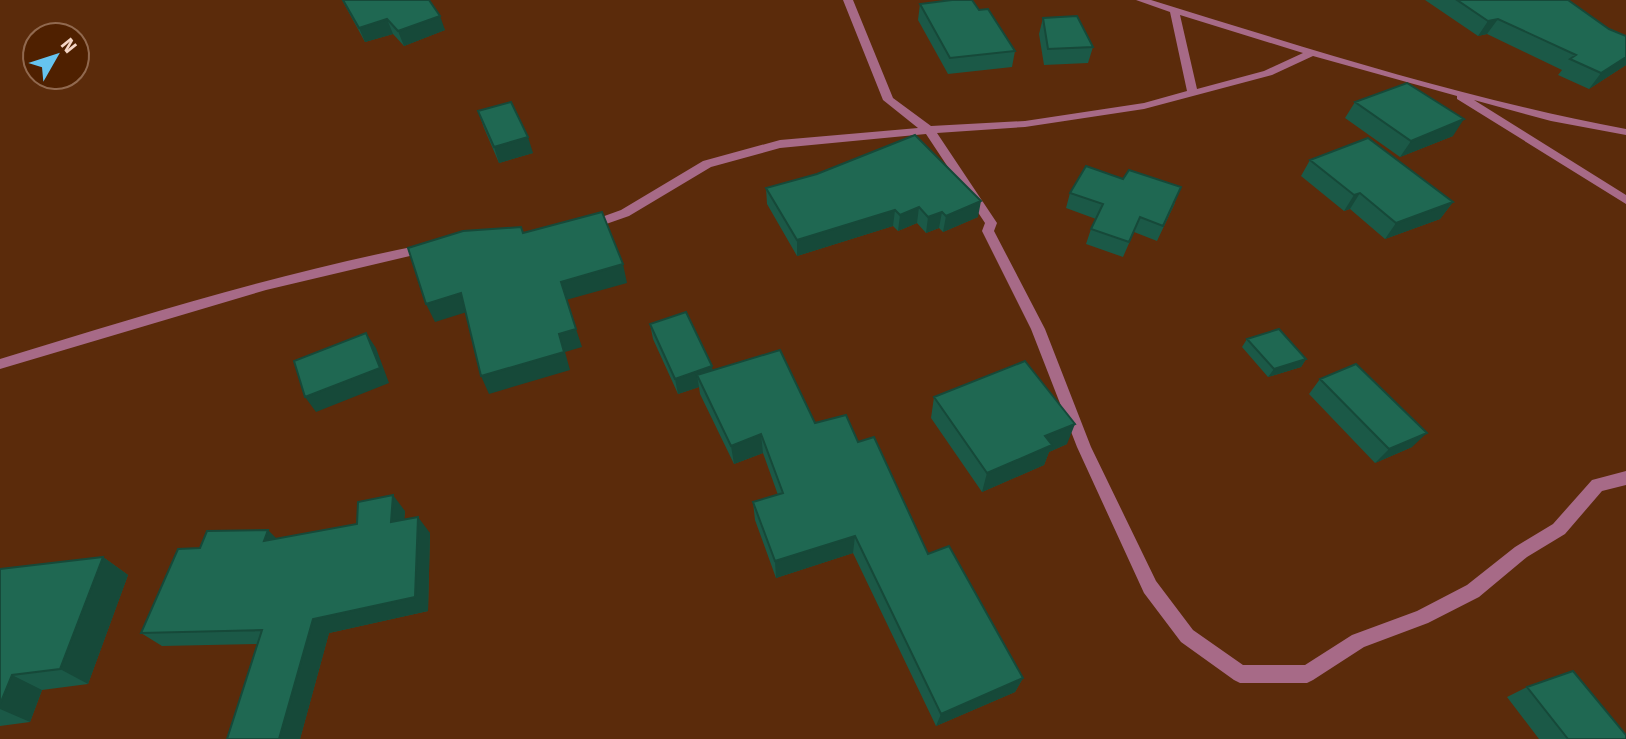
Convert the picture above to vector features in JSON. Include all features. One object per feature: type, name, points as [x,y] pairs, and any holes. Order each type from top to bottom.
[{"type":"street","points":[[848,0],[888,100],[929,130],[991,223],[988,231],[1038,329],[1084,447],[1150,587],[1187,636],[1240,674],[1307,674],[1358,641],[1473,591],[1521,552],[1559,529],[1597,485],[1626,478]]},
{"type":"street","points":[[1141,0],[1312,53],[1551,118],[1626,132]]},
{"type":"street","points":[[1174,10],[1193,93]]},
{"type":"street","points":[[574,232],[625,213],[707,164],[780,144],[1026,124],[1144,106],[1268,73],[1312,53]]},
{"type":"street","points":[[1445,87],[1626,200]]},
{"type":"street","points":[[0,364],[355,262],[445,245]]},
{"type":"building","points":[[343,0],[429,0],[440,16],[398,31],[387,19],[359,28]]},
{"type":"building","points":[[972,0],[979,10],[988,9],[1015,51],[950,58],[920,4]]},
{"type":"building","points":[[1457,0],[1568,0],[1609,29],[1626,36],[1626,57],[1601,73],[1570,59],[1576,55],[1498,19],[1488,21]]},
{"type":"building","points":[[1077,16],[1093,47],[1048,49],[1043,18]]},
{"type":"building","points":[[1407,83],[1464,119],[1411,141],[1355,102]]},
{"type":"building","points":[[511,102],[528,137],[494,147],[478,111]]},
{"type":"building","points":[[915,135],[981,201],[946,216],[942,212],[928,217],[919,207],[900,215],[895,210],[797,240],[766,188],[817,174]]},
{"type":"building","points":[[1368,138],[1453,202],[1396,223],[1360,193],[1354,195],[1310,160]]},
{"type":"building","points":[[1086,166],[1123,179],[1129,170],[1181,187],[1163,226],[1140,217],[1129,242],[1091,229],[1103,204],[1070,193]]},
{"type":"building","points":[[602,212],[623,264],[561,282],[576,329],[559,334],[564,352],[481,376],[461,293],[426,304],[408,248],[463,231],[521,227],[523,233]]},
{"type":"building","points":[[686,312],[712,366],[675,379],[650,324]]},
{"type":"building","points":[[1279,329],[1306,359],[1274,369],[1247,339]]},
{"type":"building","points":[[366,333],[380,368],[305,397],[294,361]]},
{"type":"building","points":[[780,350],[815,423],[846,415],[858,442],[874,437],[928,554],[949,546],[1023,678],[941,714],[855,536],[775,561],[753,502],[783,493],[761,434],[731,446],[697,375]]},
{"type":"building","points":[[1025,361],[1075,424],[1045,436],[1052,445],[987,473],[934,397]]},
{"type":"building","points":[[1356,364],[1427,433],[1389,449],[1320,379]]},
{"type":"building","points":[[393,495],[391,522],[418,517],[415,597],[313,619],[279,739],[227,739],[262,630],[141,633],[178,549],[200,548],[207,531],[268,530],[264,541],[357,524],[358,502]]},
{"type":"building","points":[[103,557],[60,669],[12,675],[0,704],[0,569]]},
{"type":"building","points":[[1573,671],[1626,735],[1626,739],[1568,739],[1527,687]]}]
